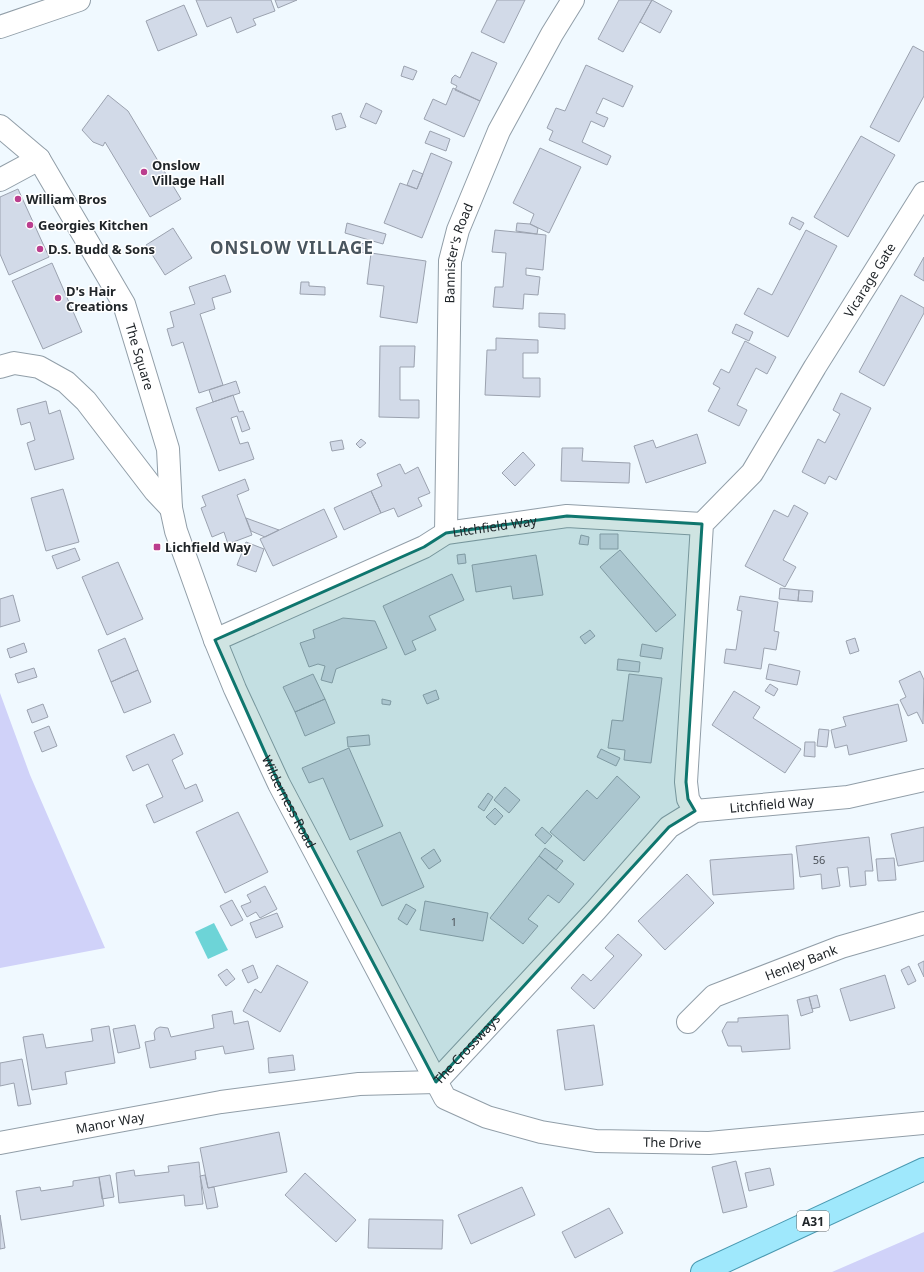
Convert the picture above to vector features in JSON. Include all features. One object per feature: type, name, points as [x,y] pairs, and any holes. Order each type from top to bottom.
[{"type":"main road","name":"A31","points":[[702,1272],[924,1169]]},
{"type":"street","points":[[0,27],[79,0]]},
{"type":"street","name":"Bannister's Road","points":[[446,533],[450,261],[458,230],[500,131],[552,34],[573,0]]},
{"type":"street","name":"The Square","points":[[0,126],[39,159],[124,304],[168,449],[171,508]]},
{"type":"street","points":[[0,180],[39,159]]},
{"type":"street","name":"Vicarage Gate","points":[[702,524],[752,473],[814,367],[924,193]]},
{"type":"street","points":[[0,367],[14,363],[39,367],[66,382],[86,401],[155,490],[171,508]]},
{"type":"street","name":"Wilderness Road","points":[[171,508],[176,531],[235,689],[279,784],[436,1082]]},
{"type":"street","name":"Litchfield Way","points":[[216,640],[424,547],[446,533],[566,516],[702,524]]},
{"type":"street","points":[[695,811],[688,799],[686,782],[702,524]]},
{"type":"street","name":"Litchfield Way","points":[[596,910],[669,827],[695,811],[848,797],[924,780]]},
{"type":"street","name":"The Crossways","points":[[221,1102],[359,1084],[436,1082],[596,910]]},
{"type":"street","name":"Henley Bank","points":[[688,1022],[714,996],[841,948],[924,923]]},
{"type":"street","name":"The Drive","points":[[436,1082],[445,1098],[487,1117],[541,1132],[596,1141],[709,1143],[924,1123]]},
{"type":"street","name":"Manor Way","points":[[0,1143],[221,1102]]},
{"type":"highlighted area","points":[[567,516],[702,524],[686,782],[688,799],[695,811],[669,827],[436,1082],[279,784],[215,640],[424,547],[446,533]]},
{"type":"shaded area","points":[[0,693],[30,775],[105,948],[0,968]]},
{"type":"shaded area","points":[[214,923],[228,950],[208,959],[195,932]]},
{"type":"shaded area","points":[[924,1232],[924,1272],[832,1272]]},
{"type":"building","points":[[196,0],[271,0],[275,11],[253,19],[256,25],[237,33],[231,17],[207,27]]},
{"type":"building","points":[[275,0],[297,0],[278,8]]},
{"type":"building","points":[[497,0],[525,0],[504,43],[481,32]]},
{"type":"building","points":[[619,0],[652,0],[623,52],[598,39]]},
{"type":"building","points":[[652,0],[672,11],[660,33],[640,22]]},
{"type":"building","points":[[184,5],[197,35],[158,51],[146,21]]},
{"type":"building","points":[[913,46],[924,52],[924,96],[899,142],[870,127]]},
{"type":"building","points":[[472,52],[497,63],[480,101],[455,90],[457,86],[451,83],[452,78],[455,75],[460,78]]},
{"type":"building","points":[[586,65],[633,86],[623,107],[603,98],[596,113],[608,118],[604,127],[591,121],[582,142],[611,156],[607,165],[549,140],[553,131],[547,128],[556,108],[565,111]]},
{"type":"building","points":[[404,66],[417,71],[413,80],[401,76]]},
{"type":"building","points":[[453,88],[480,101],[464,137],[424,119],[433,99],[446,105]]},
{"type":"building","name":"Onslow Village Hall","points":[[108,95],[128,111],[181,199],[150,217],[105,142],[103,146],[93,142],[82,130]]},
{"type":"building","points":[[366,103],[382,111],[376,124],[360,117]]},
{"type":"building","points":[[341,113],[346,127],[336,130],[332,116]]},
{"type":"building","points":[[430,131],[450,139],[446,151],[425,143]]},
{"type":"building","points":[[861,136],[895,155],[848,237],[814,217]]},
{"type":"building","points":[[540,148],[581,167],[549,233],[530,224],[534,214],[513,203]]},
{"type":"building","points":[[431,153],[452,162],[422,238],[384,223],[400,183],[417,189]]},
{"type":"building","points":[[413,170],[423,174],[417,189],[407,185]]},
{"type":"building","points":[[18,189],[49,257],[9,275],[0,254],[0,197]]},
{"type":"building","points":[[792,217],[804,223],[800,230],[789,224]]},
{"type":"building","points":[[347,223],[386,234],[383,244],[345,233]]},
{"type":"building","points":[[517,223],[530,224],[538,228],[537,234],[516,231]]},
{"type":"building","points":[[173,228],[192,258],[165,275],[146,245]]},
{"type":"building","points":[[495,230],[546,235],[543,270],[526,268],[526,275],[540,277],[538,295],[524,294],[523,309],[493,307],[495,287],[503,287],[506,253],[492,252]]},
{"type":"building","points":[[806,230],[837,246],[788,337],[744,314],[758,288],[772,295]]},
{"type":"building","points":[[354,242],[371,245],[369,254],[352,250]]},
{"type":"building","points":[[371,253],[426,261],[417,323],[380,317],[384,286],[367,284]]},
{"type":"building","points":[[924,257],[924,281],[914,275]]},
{"type":"building","points":[[52,263],[82,332],[43,349],[12,281]]},
{"type":"building","points":[[225,275],[231,292],[212,298],[215,309],[200,314],[223,385],[199,393],[183,342],[172,346],[167,329],[174,327],[170,312],[195,304],[189,287]]},
{"type":"building","points":[[301,282],[309,282],[309,286],[325,287],[325,295],[300,294]]},
{"type":"building","points":[[901,295],[924,308],[924,313],[884,386],[859,372]]},
{"type":"building","points":[[539,313],[565,314],[565,329],[539,327]]},
{"type":"building","points":[[736,324],[753,332],[749,341],[732,333]]},
{"type":"building","points":[[496,338],[538,340],[538,353],[523,353],[523,378],[540,378],[540,397],[485,395],[487,350],[496,350]]},
{"type":"building","points":[[745,341],[776,357],[767,374],[756,368],[737,405],[747,410],[739,426],[708,411],[720,388],[713,384],[721,369],[729,373]]},
{"type":"building","points":[[380,346],[415,346],[414,367],[400,367],[400,400],[419,400],[419,418],[379,417]]},
{"type":"building","points":[[236,381],[240,393],[213,402],[209,390]]},
{"type":"building","points":[[841,393],[871,408],[836,480],[829,476],[825,484],[802,472],[818,439],[825,443],[840,414],[833,410]]},
{"type":"building","points":[[233,395],[239,412],[243,411],[250,429],[242,432],[237,416],[231,418],[240,444],[248,442],[254,459],[219,471],[196,408]]},
{"type":"building","points":[[46,401],[49,414],[60,410],[74,459],[35,470],[27,443],[35,440],[30,422],[21,425],[17,409]]},
{"type":"building","points":[[697,434],[706,463],[646,483],[634,446],[653,440],[656,448]]},
{"type":"building","points":[[361,439],[366,443],[360,448],[356,444]]},
{"type":"building","points":[[342,440],[344,449],[332,451],[330,442]]},
{"type":"building","points":[[562,448],[583,448],[582,461],[630,463],[629,483],[561,481]]},
{"type":"building","points":[[523,452],[535,465],[515,486],[502,473]]},
{"type":"building","points":[[400,464],[405,474],[418,467],[430,493],[418,498],[422,506],[398,517],[394,508],[381,513],[371,491],[382,486],[377,474]]},
{"type":"building","points":[[245,479],[249,490],[237,495],[252,535],[228,544],[224,532],[212,537],[201,508],[206,506],[202,496]]},
{"type":"building","points":[[63,489],[79,542],[46,551],[31,498]]},
{"type":"building","points":[[371,491],[381,513],[344,530],[334,508]]},
{"type":"building","points":[[794,505],[808,513],[783,560],[796,567],[785,587],[745,566],[774,510],[788,517]]},
{"type":"building","points":[[324,509],[337,537],[273,566],[260,539]]},
{"type":"building","points":[[246,518],[279,530],[265,537],[251,531]]},
{"type":"building","points":[[600,534],[618,534],[618,549],[600,549]]},
{"type":"building","points":[[581,535],[589,537],[588,545],[579,544]]},
{"type":"building","points":[[246,542],[264,549],[256,572],[237,565]]},
{"type":"building","points":[[75,548],[80,560],[57,569],[52,556]]},
{"type":"building","points":[[620,550],[676,615],[656,632],[600,567]]},
{"type":"building","points":[[465,554],[466,563],[458,564],[457,555]]},
{"type":"building","points":[[536,555],[543,595],[513,599],[511,586],[476,592],[472,565]]},
{"type":"building","points":[[118,562],[143,619],[107,635],[82,577]]},
{"type":"building","points":[[452,574],[464,600],[429,616],[436,630],[412,641],[416,650],[405,655],[383,606]]},
{"type":"building","points":[[780,588],[799,590],[798,601],[779,599]]},
{"type":"building","points":[[799,590],[813,591],[812,602],[798,601]]},
{"type":"building","points":[[13,595],[20,621],[0,627],[0,599]]},
{"type":"building","points":[[740,596],[778,602],[774,631],[779,632],[776,650],[764,648],[761,669],[724,663],[726,649],[736,650],[742,611],[737,610]]},
{"type":"building","points":[[343,618],[375,621],[387,648],[336,669],[332,683],[321,680],[325,666],[318,664],[309,667],[300,643],[315,638],[313,630]]},
{"type":"building","points":[[590,630],[595,636],[585,644],[580,637]]},
{"type":"building","points":[[125,638],[138,670],[111,682],[98,650]]},
{"type":"building","points":[[855,638],[859,651],[850,654],[846,641]]},
{"type":"building","points":[[24,643],[27,652],[10,658],[7,649]]},
{"type":"building","points":[[642,644],[663,648],[661,659],[640,656]]},
{"type":"building","points":[[618,659],[640,662],[639,672],[617,670]]},
{"type":"building","points":[[769,664],[800,671],[797,685],[766,679]]},
{"type":"building","points":[[34,668],[37,677],[18,683],[15,674]]},
{"type":"building","points":[[138,670],[151,702],[124,713],[111,682]]},
{"type":"building","points":[[920,671],[924,680],[923,724],[917,712],[908,716],[900,700],[906,697],[899,681]]},
{"type":"building","points":[[313,674],[325,699],[295,712],[283,687]]},
{"type":"building","points":[[629,674],[662,678],[651,763],[624,760],[625,750],[608,748],[612,720],[623,721]]},
{"type":"building","points":[[770,684],[778,689],[774,696],[765,691]]},
{"type":"building","points":[[436,690],[439,699],[427,704],[423,695]]},
{"type":"building","points":[[734,691],[760,707],[753,718],[801,749],[785,773],[712,725]]},
{"type":"building","points":[[325,699],[335,723],[305,736],[295,712]]},
{"type":"building","points":[[382,699],[391,701],[390,705],[382,704]]},
{"type":"building","points":[[43,704],[48,717],[32,723],[27,710]]},
{"type":"building","points":[[898,704],[907,741],[849,755],[847,745],[835,748],[831,730],[846,726],[843,717]]},
{"type":"building","points":[[49,726],[57,746],[42,752],[34,732]]},
{"type":"building","points":[[819,729],[829,730],[827,747],[817,746]]},
{"type":"building","points":[[174,734],[183,754],[172,760],[185,789],[196,784],[203,801],[154,823],[146,805],[163,797],[148,764],[133,771],[126,756]]},
{"type":"building","points":[[369,735],[370,745],[348,747],[347,737]]},
{"type":"building","points":[[805,742],[815,742],[815,757],[804,756]]},
{"type":"building","points":[[349,748],[383,826],[350,840],[323,778],[309,783],[302,768]]},
{"type":"building","points":[[601,749],[620,758],[616,766],[597,757]]},
{"type":"building","points":[[617,776],[640,797],[584,861],[550,832],[587,790],[597,799]]},
{"type":"building","points":[[505,787],[520,800],[509,813],[494,800]]},
{"type":"building","points":[[488,793],[493,797],[484,811],[478,807]]},
{"type":"building","points":[[495,808],[503,816],[495,825],[486,817]]},
{"type":"building","points":[[238,812],[268,872],[225,893],[196,832]]},
{"type":"building","points":[[542,827],[552,836],[545,844],[535,835]]},
{"type":"building","points":[[924,827],[924,861],[898,866],[891,834]]},
{"type":"building","points":[[400,832],[424,887],[382,906],[357,851]]},
{"type":"building","points":[[869,837],[873,871],[865,871],[866,885],[850,887],[848,867],[837,868],[840,886],[822,889],[821,874],[800,877],[796,846]]},
{"type":"building","points":[[545,848],[563,861],[556,870],[539,856]]},
{"type":"building","points":[[434,849],[441,861],[429,869],[421,858]]},
{"type":"building","points":[[792,854],[794,889],[713,895],[710,860]]},
{"type":"building","points":[[539,856],[574,884],[559,903],[548,895],[528,919],[538,926],[523,944],[490,918]]},
{"type":"building","points":[[894,858],[896,880],[878,881],[876,859]]},
{"type":"building","points":[[687,874],[714,903],[665,950],[638,921]]},
{"type":"building","points":[[265,886],[277,909],[260,918],[256,912],[247,917],[241,906],[251,902],[247,895]]},
{"type":"building","points":[[232,900],[243,920],[231,926],[220,906]]},
{"type":"building","points":[[425,901],[488,913],[483,941],[420,930]]},
{"type":"building","points":[[406,904],[416,910],[407,925],[398,919]]},
{"type":"building","points":[[277,913],[283,927],[256,938],[250,923]]},
{"type":"building","points":[[618,934],[642,955],[594,1009],[571,988],[583,974],[591,981],[614,956],[605,948]]},
{"type":"building","points":[[924,961],[924,977],[918,964]]},
{"type":"building","points":[[253,965],[258,978],[248,983],[242,970]]},
{"type":"building","points":[[277,965],[308,982],[280,1032],[243,1011],[255,989],[261,993]]},
{"type":"building","points":[[909,966],[916,981],[908,985],[901,970]]},
{"type":"building","points":[[227,969],[235,979],[226,986],[218,975]]},
{"type":"building","points":[[885,975],[895,1008],[850,1021],[840,989]]},
{"type":"building","points":[[817,995],[820,1007],[812,1009],[809,997]]},
{"type":"building","points":[[809,997],[813,1012],[801,1016],[797,1000]]},
{"type":"building","points":[[232,1011],[234,1024],[248,1021],[254,1049],[225,1054],[223,1046],[195,1051],[196,1059],[150,1068],[145,1042],[155,1040],[154,1033],[156,1029],[160,1027],[168,1028],[171,1037],[214,1028],[212,1015]]},
{"type":"building","points":[[788,1015],[790,1049],[742,1052],[741,1046],[728,1046],[722,1031],[727,1022],[738,1022],[738,1018]]},
{"type":"building","points":[[135,1025],[140,1048],[118,1053],[113,1029]]},
{"type":"building","points":[[594,1025],[603,1085],[565,1090],[557,1030]]},
{"type":"building","points":[[109,1026],[115,1063],[65,1072],[67,1084],[32,1090],[23,1037],[43,1034],[46,1048],[93,1041],[91,1029]]},
{"type":"building","points":[[293,1055],[295,1070],[269,1073],[268,1058]]},
{"type":"building","points":[[22,1059],[31,1104],[18,1106],[14,1083],[0,1086],[0,1063]]},
{"type":"building","points":[[279,1132],[287,1172],[208,1188],[200,1148]]},
{"type":"building","points":[[736,1161],[747,1207],[723,1213],[712,1167]]},
{"type":"building","points":[[199,1162],[203,1204],[185,1206],[184,1195],[119,1203],[116,1173],[134,1170],[135,1176],[169,1172],[168,1166]]},
{"type":"building","points":[[770,1168],[774,1185],[749,1191],[745,1173]]},
{"type":"building","points":[[305,1173],[356,1220],[336,1242],[285,1195]]},
{"type":"building","points":[[110,1175],[114,1197],[102,1199],[99,1177]]},
{"type":"building","points":[[205,1175],[208,1188],[214,1187],[218,1207],[207,1209],[200,1176]]},
{"type":"building","points":[[99,1177],[104,1206],[21,1220],[16,1191],[40,1187],[41,1191],[73,1186],[73,1181]]},
{"type":"building","points":[[522,1187],[535,1215],[471,1244],[458,1215]]},
{"type":"building","points":[[609,1208],[623,1233],[575,1258],[562,1232]]},
{"type":"building","points":[[0,1215],[5,1248],[0,1249]]},
{"type":"building","points":[[369,1219],[443,1220],[442,1249],[368,1248]]},
{"type":"place","name":"Onslow Village Hall","points":[[144,172]]},
{"type":"place","name":"William Bros","points":[[18,199]]},
{"type":"place","name":"Georgies Kitchen","points":[[30,225]]},
{"type":"place","name":"D.S. Budd & Sons","points":[[40,249]]},
{"type":"place","name":"D's Hair Creations","points":[[58,298]]},
{"type":"place","name":"Lichfield Way","points":[[157,547]]},
{"type":"district","name":"ONSLOW VILLAGE","points":[[292,247]]}]
